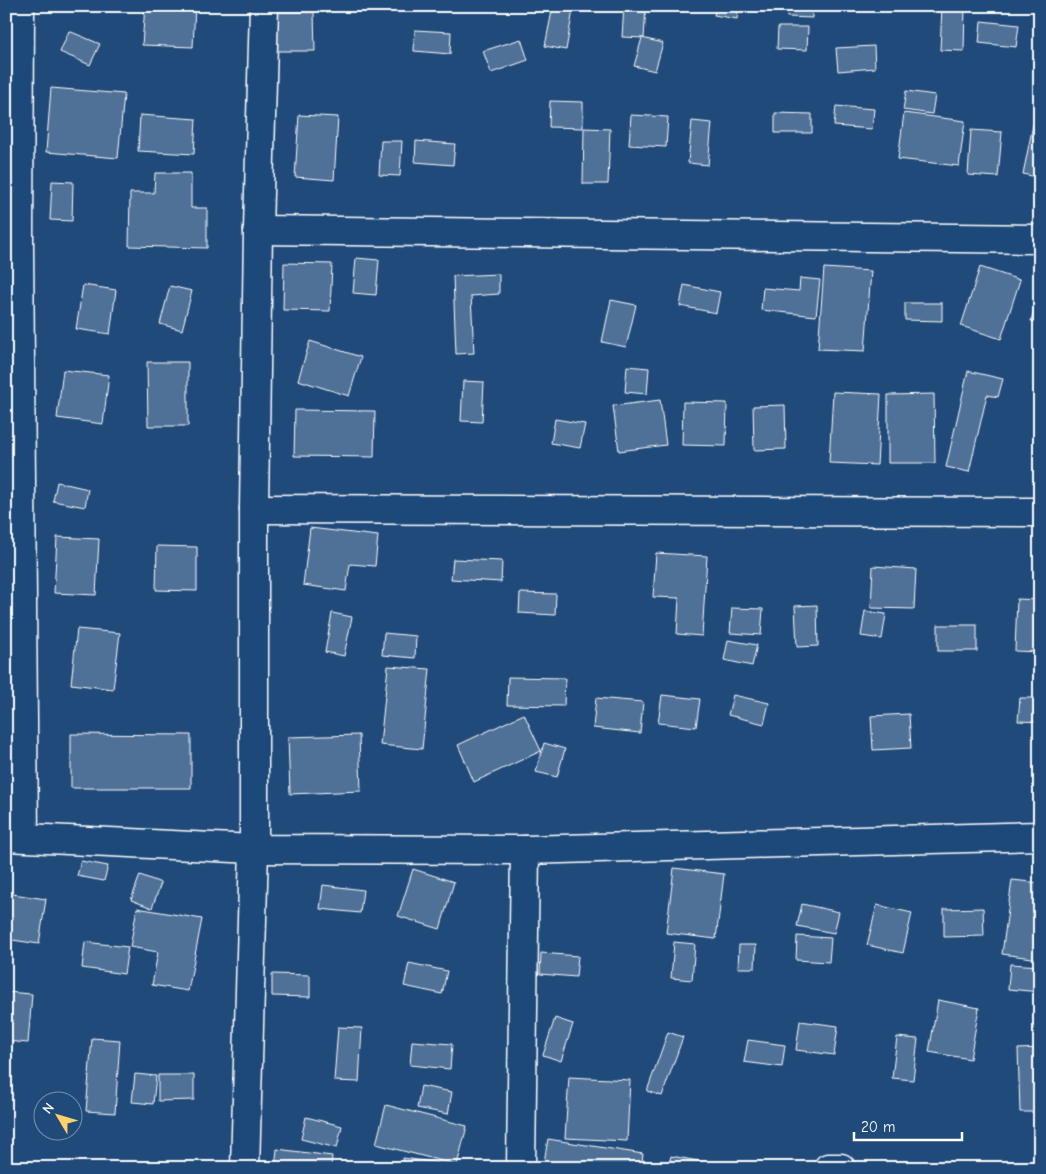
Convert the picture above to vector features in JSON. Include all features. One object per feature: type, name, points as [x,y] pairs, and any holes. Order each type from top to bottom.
[{"type":"street","points":[[18,6],[20,11],[12,244],[15,837],[254,849],[525,850],[1040,836]]},
{"type":"street","points":[[245,1168],[254,849],[254,509],[258,230],[264,6]]},
{"type":"street","points":[[258,230],[1040,239]]},
{"type":"street","points":[[254,509],[1040,512]]},
{"type":"street","points":[[521,1168],[525,850]]},
{"type":"street","points":[[828,1168],[841,1168]]},
{"type":"building","points":[[145,6],[195,6],[193,47],[142,45]]},
{"type":"building","points":[[553,6],[573,10],[566,50],[545,46]]},
{"type":"building","points":[[624,6],[646,6],[644,38],[622,37]]},
{"type":"building","points":[[716,6],[739,6],[737,19],[714,15]]},
{"type":"building","points":[[787,6],[812,6],[812,18],[787,17]]},
{"type":"building","points":[[942,6],[965,6],[964,51],[940,50]]},
{"type":"building","points":[[275,12],[314,12],[315,51],[276,51]]},
{"type":"building","points":[[981,21],[1019,25],[1016,47],[979,43]]},
{"type":"building","points":[[778,27],[808,27],[807,50],[777,49]]},
{"type":"building","points":[[415,30],[451,32],[450,54],[414,51]]},
{"type":"building","points":[[69,31],[100,44],[90,65],[60,52]]},
{"type":"building","points":[[642,38],[663,43],[655,71],[634,66]]},
{"type":"building","points":[[521,39],[528,60],[491,73],[483,51]]},
{"type":"building","points":[[874,46],[875,68],[838,71],[836,48]]},
{"type":"building","points":[[51,88],[124,94],[118,158],[46,152]]},
{"type":"building","points":[[906,91],[935,95],[932,114],[903,110]]},
{"type":"building","points":[[550,101],[583,102],[583,128],[549,127]]},
{"type":"building","points":[[836,106],[874,109],[872,129],[834,126]]},
{"type":"building","points":[[775,113],[812,114],[812,133],[775,133]]},
{"type":"building","points":[[904,113],[965,121],[959,166],[898,159]]},
{"type":"building","points":[[140,115],[196,119],[194,154],[138,151]]},
{"type":"building","points":[[299,115],[338,117],[334,180],[295,177]]},
{"type":"building","points":[[631,115],[668,117],[666,147],[629,145]]},
{"type":"building","points":[[1034,120],[1040,122],[1040,178],[1023,174]]},
{"type":"building","points":[[692,121],[712,123],[708,165],[688,163]]},
{"type":"building","points":[[584,128],[610,129],[608,184],[583,184]]},
{"type":"building","points":[[971,130],[1002,132],[998,177],[968,175]]},
{"type":"building","points":[[381,141],[402,141],[400,176],[379,175]]},
{"type":"building","points":[[416,141],[455,144],[453,165],[415,162]]},
{"type":"building","points":[[155,173],[191,173],[191,208],[207,208],[207,248],[129,246],[130,193],[154,193]]},
{"type":"building","points":[[52,181],[73,182],[72,221],[50,220]]},
{"type":"building","points":[[356,258],[379,260],[376,295],[353,293]]},
{"type":"building","points":[[284,263],[332,264],[330,311],[283,310]]},
{"type":"building","points":[[980,267],[1020,280],[1001,339],[961,326]]},
{"type":"building","points":[[824,268],[871,271],[865,351],[818,349]]},
{"type":"building","points":[[499,274],[499,294],[471,296],[474,353],[456,354],[453,276]]},
{"type":"building","points":[[800,278],[820,280],[816,316],[761,310],[763,288],[799,291]]},
{"type":"building","points":[[83,285],[116,290],[110,334],[76,329]]},
{"type":"building","points":[[684,285],[720,292],[716,313],[680,306]]},
{"type":"building","points":[[170,286],[192,291],[182,330],[160,324]]},
{"type":"building","points":[[1040,286],[1040,323],[1031,321]]},
{"type":"building","points":[[611,300],[636,305],[626,347],[602,342]]},
{"type":"building","points":[[905,303],[942,303],[942,321],[905,320]]},
{"type":"building","points":[[310,341],[361,357],[349,396],[298,380]]},
{"type":"building","points":[[147,362],[188,362],[188,426],[148,426]]},
{"type":"building","points":[[627,366],[649,368],[647,394],[625,392]]},
{"type":"building","points":[[63,370],[109,375],[103,424],[57,418]]},
{"type":"building","points":[[968,371],[1003,379],[998,397],[987,395],[969,472],[946,467]]},
{"type":"building","points":[[463,381],[484,382],[482,422],[461,421]]},
{"type":"building","points":[[833,392],[881,394],[877,465],[829,463]]},
{"type":"building","points":[[934,394],[935,463],[888,463],[888,395]]},
{"type":"building","points":[[660,400],[666,445],[619,451],[613,406]]},
{"type":"building","points":[[683,402],[727,403],[726,446],[682,445]]},
{"type":"building","points":[[785,405],[786,449],[754,450],[753,406]]},
{"type":"building","points":[[295,410],[375,411],[374,457],[294,456]]},
{"type":"building","points":[[555,419],[585,424],[580,448],[551,443]]},
{"type":"building","points":[[57,482],[88,489],[85,507],[53,501]]},
{"type":"building","points":[[310,528],[378,536],[375,566],[350,564],[346,591],[303,585]]},
{"type":"building","points":[[57,537],[99,539],[96,595],[54,593]]},
{"type":"building","points":[[157,546],[197,547],[197,591],[156,590]]},
{"type":"building","points":[[656,553],[707,556],[702,636],[677,634],[679,598],[653,597]]},
{"type":"building","points":[[453,559],[502,561],[501,582],[451,579]]},
{"type":"building","points":[[873,566],[916,569],[914,609],[871,608]]},
{"type":"building","points":[[520,593],[556,594],[555,615],[519,613]]},
{"type":"building","points":[[1017,599],[1040,600],[1040,652],[1015,651]]},
{"type":"building","points":[[817,605],[818,646],[797,647],[795,606]]},
{"type":"building","points":[[732,608],[763,609],[761,635],[730,633]]},
{"type":"building","points":[[865,611],[886,614],[882,639],[861,636]]},
{"type":"building","points":[[332,613],[352,617],[344,656],[325,652]]},
{"type":"building","points":[[938,625],[977,625],[977,651],[938,651]]},
{"type":"building","points":[[77,629],[120,633],[113,689],[71,684]]},
{"type":"building","points":[[384,633],[416,636],[415,658],[382,655]]},
{"type":"building","points":[[728,640],[757,645],[752,666],[724,660]]},
{"type":"building","points":[[388,666],[430,669],[422,749],[380,745]]},
{"type":"building","points":[[508,677],[565,678],[564,706],[507,705]]},
{"type":"building","points":[[662,695],[700,699],[696,727],[658,723]]},
{"type":"building","points":[[733,695],[769,703],[764,724],[728,715]]},
{"type":"building","points":[[596,698],[643,702],[640,733],[593,728]]},
{"type":"building","points":[[1020,698],[1040,698],[1040,722],[1018,721]]},
{"type":"building","points":[[524,714],[541,751],[474,782],[458,745]]},
{"type":"building","points":[[909,714],[911,748],[873,750],[871,716]]},
{"type":"building","points":[[71,734],[191,735],[191,788],[71,788]]},
{"type":"building","points":[[359,735],[361,791],[290,794],[288,737]]},
{"type":"building","points":[[544,743],[565,749],[557,777],[536,772]]},
{"type":"building","points":[[81,861],[108,866],[104,881],[77,876]]},
{"type":"building","points":[[674,868],[724,874],[716,939],[666,933]]},
{"type":"building","points":[[413,869],[454,882],[440,929],[398,916]]},
{"type":"building","points":[[140,875],[161,883],[152,908],[131,900]]},
{"type":"building","points":[[1012,880],[1040,883],[1040,959],[1002,954]]},
{"type":"building","points":[[323,885],[363,890],[360,913],[320,909]]},
{"type":"building","points":[[6,893],[46,899],[39,944],[6,939]]},
{"type":"building","points":[[802,904],[839,912],[834,933],[797,926]]},
{"type":"building","points":[[877,905],[912,913],[903,953],[867,945]]},
{"type":"building","points":[[137,908],[202,919],[188,991],[152,985],[158,952],[130,947]]},
{"type":"building","points":[[983,908],[984,936],[944,937],[944,909]]},
{"type":"building","points":[[797,936],[831,938],[829,962],[796,960]]},
{"type":"building","points":[[85,942],[128,947],[124,974],[82,968]]},
{"type":"building","points":[[674,942],[695,944],[692,980],[671,978]]},
{"type":"building","points":[[739,945],[756,945],[755,968],[738,968]]},
{"type":"building","points":[[541,953],[578,956],[576,977],[540,974]]},
{"type":"building","points":[[409,963],[447,971],[442,994],[404,986]]},
{"type":"building","points":[[1010,964],[1040,966],[1040,992],[1008,989]]},
{"type":"building","points":[[272,974],[310,975],[310,997],[272,996]]},
{"type":"building","points":[[6,992],[32,994],[28,1043],[6,1041]]},
{"type":"building","points":[[938,1000],[979,1008],[970,1059],[929,1052]]},
{"type":"building","points":[[555,1018],[573,1024],[561,1061],[543,1055]]},
{"type":"building","points":[[800,1021],[838,1026],[834,1055],[796,1050]]},
{"type":"building","points":[[338,1027],[362,1028],[359,1082],[334,1081]]},
{"type":"building","points":[[668,1032],[683,1037],[662,1096],[647,1091]]},
{"type":"building","points":[[897,1037],[918,1039],[913,1080],[892,1078]]},
{"type":"building","points":[[92,1038],[120,1040],[115,1113],[86,1111]]},
{"type":"building","points":[[748,1040],[785,1045],[782,1067],[744,1062]]},
{"type":"building","points":[[412,1041],[452,1044],[450,1069],[410,1065]]},
{"type":"building","points":[[1040,1048],[1040,1112],[1020,1112],[1018,1049]]},
{"type":"building","points":[[135,1074],[156,1076],[153,1104],[132,1102]]},
{"type":"building","points":[[158,1075],[194,1075],[194,1100],[158,1101]]},
{"type":"building","points":[[569,1077],[630,1080],[627,1141],[565,1138]]},
{"type":"building","points":[[421,1086],[452,1092],[448,1114],[417,1108]]},
{"type":"building","points":[[386,1105],[467,1126],[457,1165],[376,1144]]},
{"type":"building","points":[[306,1117],[342,1126],[337,1148],[301,1139]]},
{"type":"building","points":[[548,1139],[643,1154],[641,1168],[543,1168]]},
{"type":"building","points":[[277,1149],[332,1156],[331,1168],[275,1168]]},
{"type":"building","points":[[671,1156],[709,1163],[708,1168],[668,1168]]},
{"type":"building","points":[[403,1158],[468,1167],[468,1168],[401,1168]]}]
